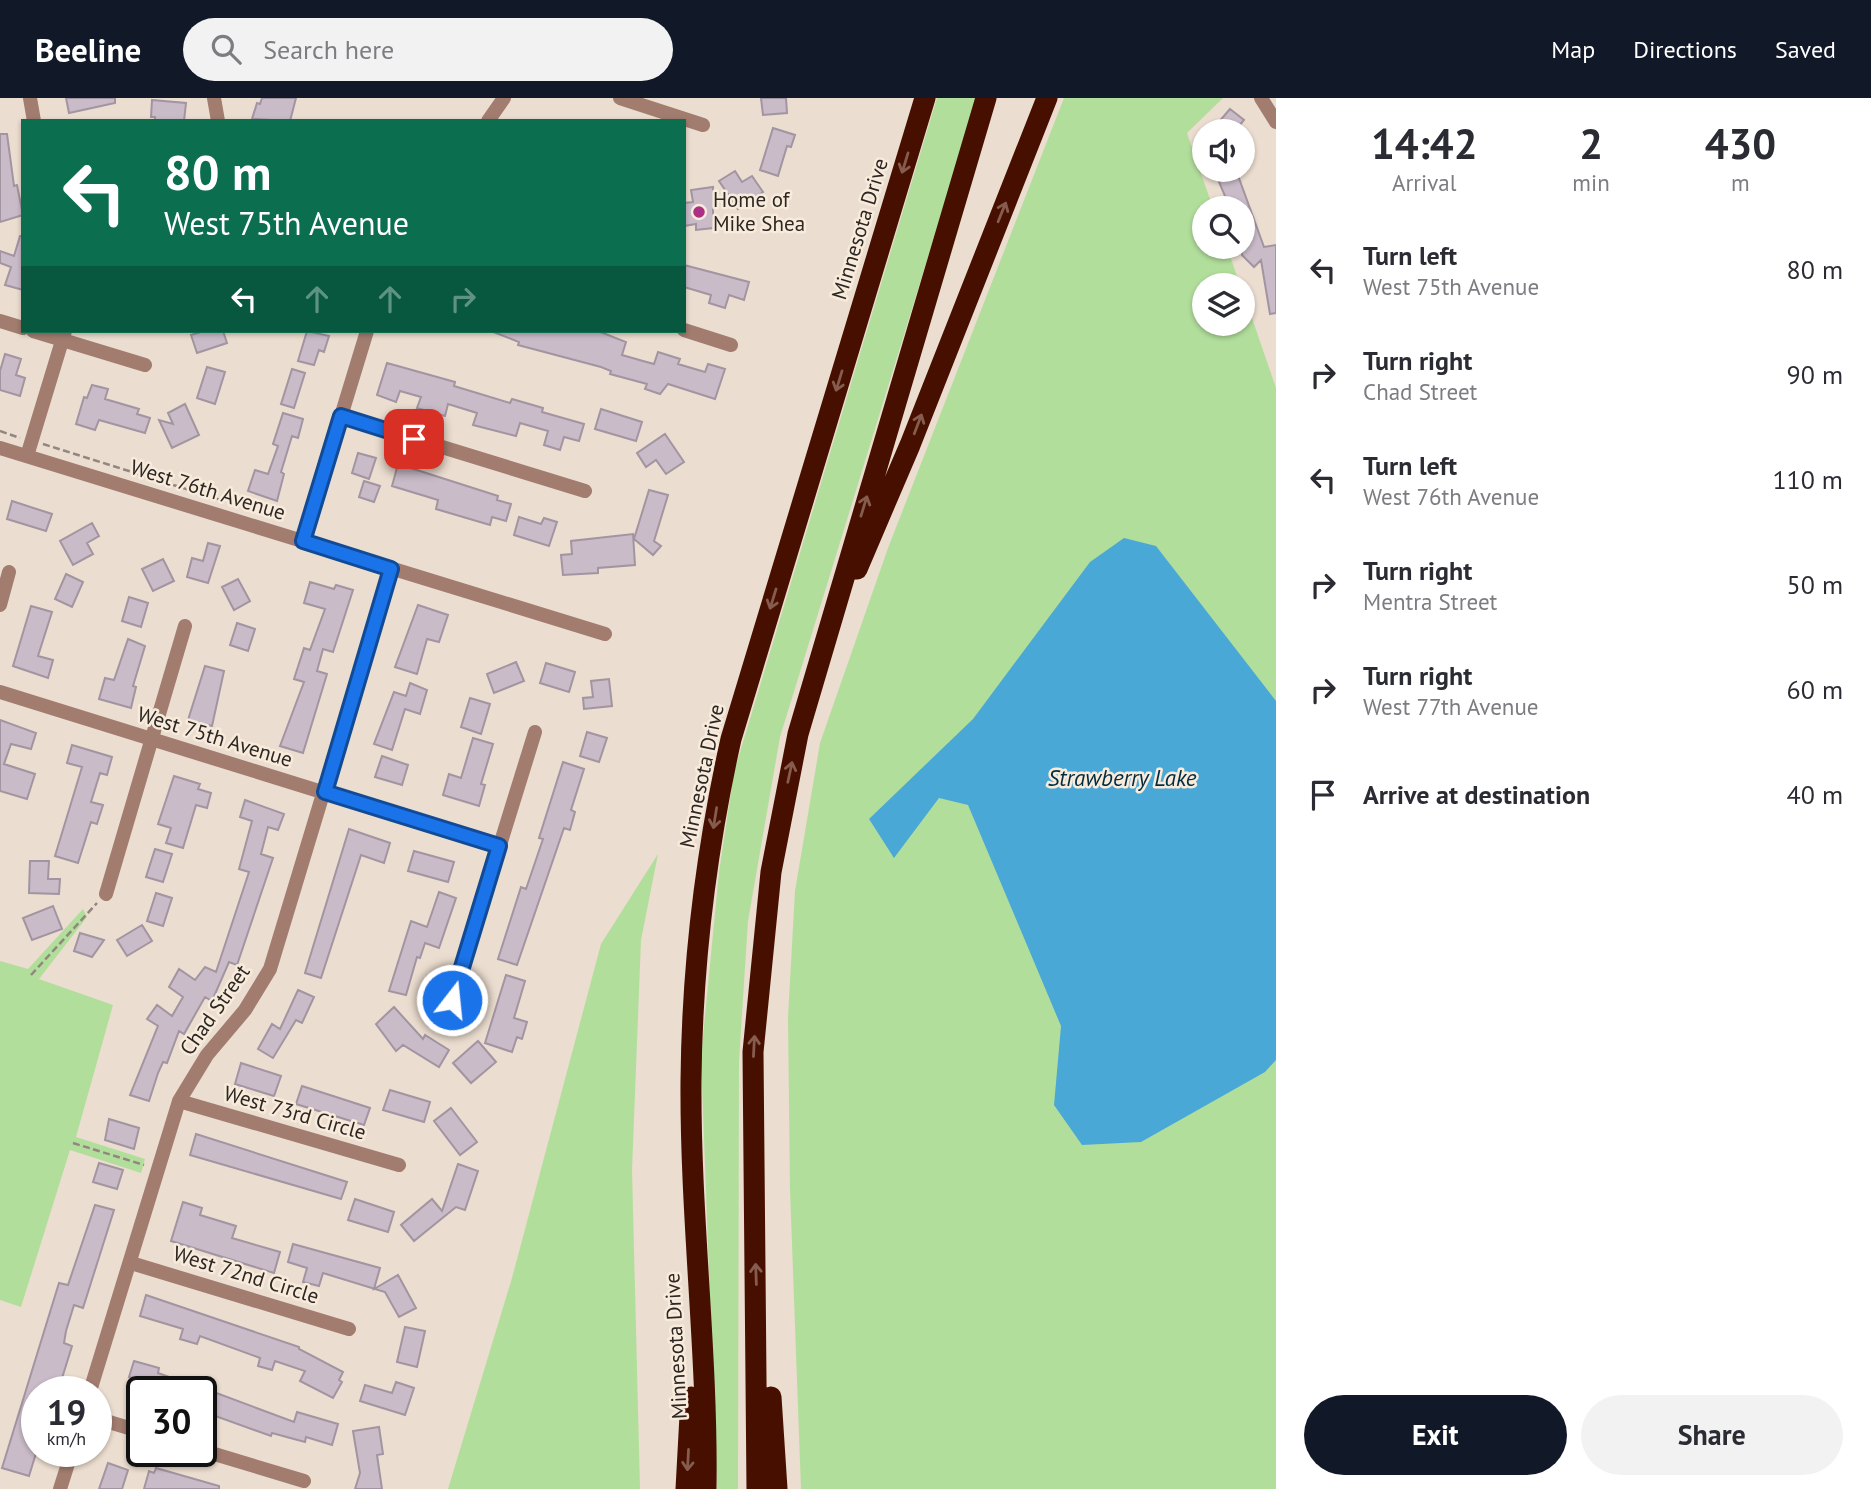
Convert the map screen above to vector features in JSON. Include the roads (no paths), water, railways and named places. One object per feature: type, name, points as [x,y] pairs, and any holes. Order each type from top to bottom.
[{"type":"highway","name":"Minnesota Drive","points":[[706,1489],[697,1269],[693,1028],[697,963],[718,796],[731,739],[925,98]]},
{"type":"highway","points":[[757,1489],[758,1306],[753,1052],[771,872],[798,734],[823,644],[986,98]]},
{"type":"highway","points":[[823,644],[910,445],[1047,98]]},
{"type":"highway","points":[[686,1489],[697,1269]]},
{"type":"highway","points":[[758,1306],[766,1352],[777,1489]]},
{"type":"street","points":[[30,98],[34,119]]},
{"type":"street","points":[[215,98],[218,119]]},
{"type":"street","points":[[489,119],[504,98]]},
{"type":"street","points":[[620,98],[685,119]]},
{"type":"street","points":[[1261,98],[1276,122]]},
{"type":"street","points":[[686,119],[703,125]]},
{"type":"street","points":[[0,321],[21,327]]},
{"type":"street","points":[[686,332],[731,345]]},
{"type":"street","points":[[303,541],[367,333]]},
{"type":"street","points":[[27,456],[64,335],[145,365]]},
{"type":"street","points":[[341,416],[585,491]]},
{"type":"street","name":"West 76th Avenue","points":[[0,448],[605,634]]},
{"type":"street","name":"Chad Street","points":[[95,1376],[179,1101],[207,1055],[245,1010],[270,969],[391,569]]},
{"type":"street","points":[[0,605],[9,572]]},
{"type":"street","points":[[106,894],[185,626]]},
{"type":"street","name":"West 75th Avenue","points":[[0,692],[499,846]]},
{"type":"street","points":[[452,1000],[535,732]]},
{"type":"street","name":"West 73rd Circle","points":[[179,1101],[399,1165]]},
{"type":"street","name":"West 72nd Circle","points":[[131,1263],[349,1328]]},
{"type":"street","points":[[217,1455],[304,1481]]},
{"type":"street","points":[[60,1489],[67,1467]]},
{"type":"water","name":"Strawberry Lake","points":[[1124,538],[1156,546],[1276,701],[1276,1060],[1265,1072],[1141,1142],[1082,1145],[1054,1105],[1061,1026],[968,805],[939,798],[894,858],[869,819],[973,719],[1090,562]]},
{"type":"place","name":"Home of Mike Shea","points":[[699,212]]}]
